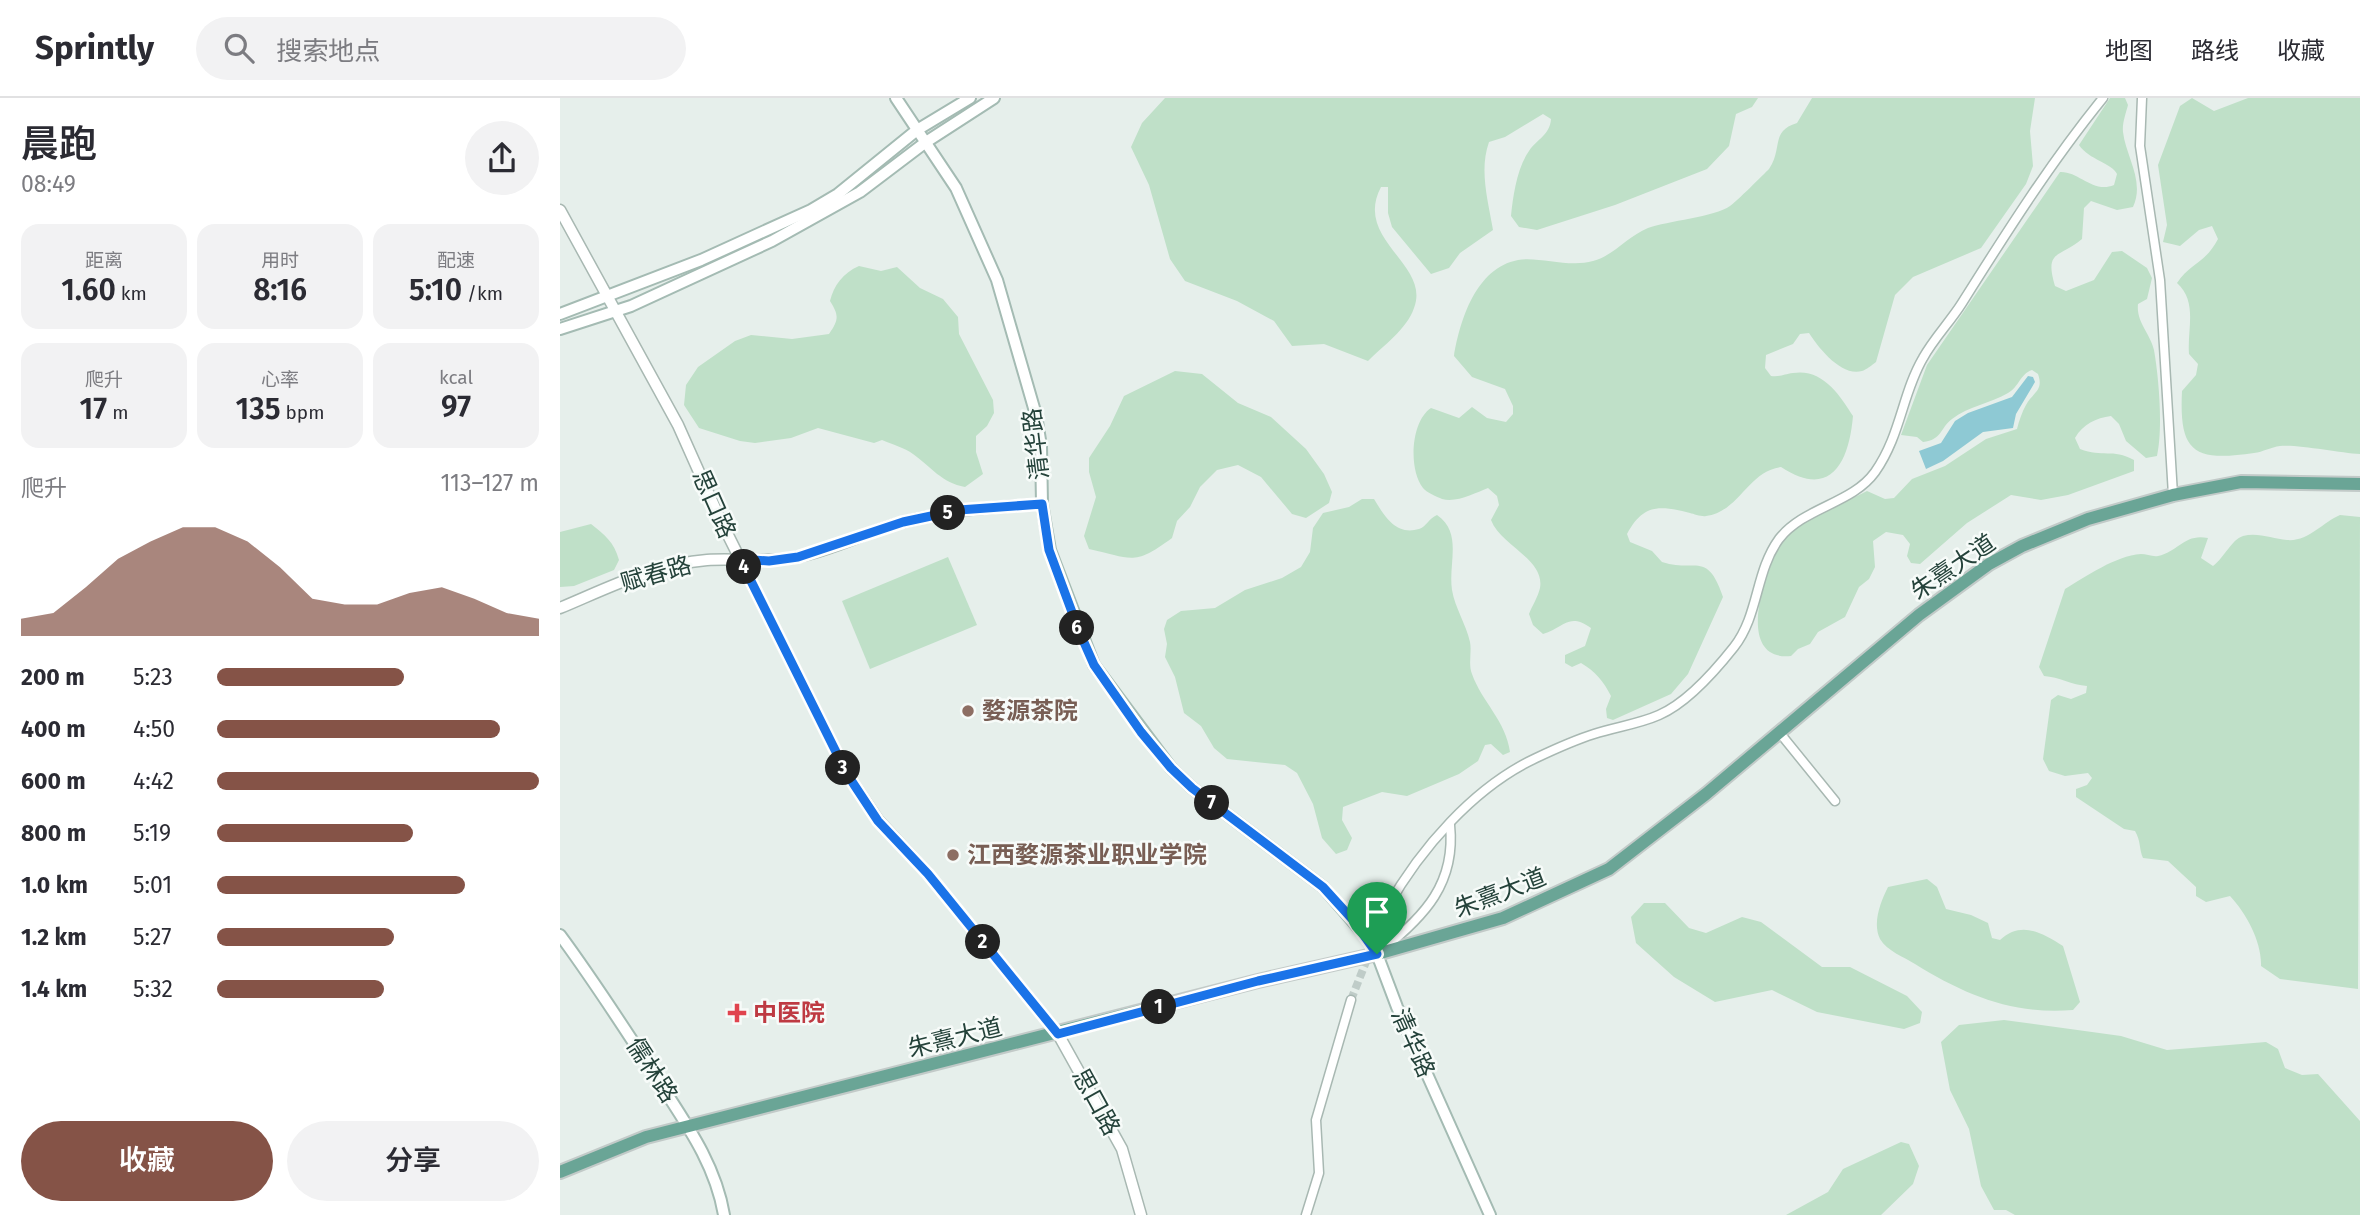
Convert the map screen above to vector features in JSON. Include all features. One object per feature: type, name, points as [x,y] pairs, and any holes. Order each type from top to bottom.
[{"type":"main road","name":"清华路","points":[[896,98],[956,188],[997,280],[1036,415],[1041,456],[1042,504],[1049,550],[1094,665],[1141,732],[1171,768],[1192,788],[1323,887],[1353,920],[1377,954],[1397,1007],[1490,1215]]},
{"type":"main road","points":[[560,314],[609,298],[811,210],[838,194],[917,130],[970,98]]},
{"type":"main road","points":[[560,329],[662,293],[772,241],[860,192],[926,142],[994,98]]},
{"type":"main road","name":"朱熹大道","points":[[560,1172],[629,1142],[1258,981],[1377,954],[1503,918],[1609,869],[1706,794],[1919,615],[1989,564],[2068,526],[2173,495],[2241,482],[2360,484]]},
{"type":"main road","name":"儒林路","points":[[560,935],[604,995],[690,1127],[710,1164],[724,1215]]},
{"type":"street","points":[[1387,908],[1403,879],[1450,825],[1513,770],[1593,734],[1658,716],[1673,708],[1734,647],[1754,607],[1761,571],[1779,540],[1793,525],[1852,492],[1874,475],[1895,440],[1924,356],[1944,331],[2001,242],[2103,98]]},
{"type":"street","points":[[2142,98],[2140,146],[2160,280],[2173,495]]},
{"type":"street","name":"思口路","points":[[560,210],[596,280],[617,311],[653,385],[678,425],[832,748],[878,821],[928,874],[1058,1034],[1122,1149],[1140,1215]]},
{"type":"street","name":"赋春路","points":[[560,608],[645,572],[706,560],[769,561],[798,557],[903,522],[959,510],[1042,504]]},
{"type":"street","points":[[1779,732],[1835,801]]},
{"type":"street","points":[[1377,954],[1411,927],[1437,892],[1452,856],[1450,825]]},
{"type":"street","points":[[1306,1215],[1319,1173],[1316,1120],[1352,1000]]},
{"type":"green space","points":[[1165,98],[1758,98],[1752,107],[1736,114],[1729,146],[1707,169],[1615,205],[1537,230],[1519,227],[1511,216],[1512,208],[1521,166],[1529,151],[1546,133],[1551,119],[1543,114],[1505,137],[1489,142],[1485,174],[1493,230],[1460,253],[1449,268],[1431,274],[1392,227],[1388,213],[1388,187],[1381,187],[1375,206],[1377,222],[1412,278],[1416,292],[1411,316],[1394,337],[1368,361],[1324,344],[1292,346],[1274,321],[1237,301],[1185,281],[1170,259],[1149,185],[1131,147],[1142,123]]},
{"type":"green space","points":[[1812,98],[2035,98],[2030,131],[2033,166],[2026,184],[1981,248],[1913,277],[1895,295],[1876,362],[1869,367],[1862,371],[1846,370],[1824,353],[1809,333],[1800,334],[1793,344],[1766,355],[1765,368],[1771,376],[1793,373],[1813,375],[1836,392],[1853,416],[1847,448],[1834,471],[1825,477],[1813,479],[1798,476],[1781,467],[1760,476],[1717,513],[1702,516],[1669,509],[1653,509],[1633,524],[1627,534],[1630,542],[1652,551],[1662,562],[1706,568],[1712,573],[1723,597],[1688,674],[1671,694],[1613,720],[1607,718],[1606,709],[1611,696],[1599,677],[1581,663],[1572,667],[1565,663],[1565,655],[1585,646],[1591,628],[1571,621],[1543,634],[1533,625],[1529,614],[1540,588],[1540,578],[1536,569],[1504,538],[1491,520],[1499,505],[1497,496],[1488,488],[1466,497],[1448,500],[1423,488],[1418,480],[1414,458],[1419,423],[1431,408],[1459,418],[1472,407],[1487,418],[1506,422],[1513,414],[1513,406],[1505,389],[1472,377],[1454,356],[1472,298],[1491,273],[1503,265],[1526,259],[1574,263],[1593,261],[1648,228],[1723,210],[1769,169],[1783,131],[1797,123]]},
{"type":"green space","points":[[2110,98],[2125,98],[2128,105],[2123,132],[2136,178],[2133,207],[2117,210],[2091,201],[2084,208],[2082,239],[2056,256],[2051,266],[2052,274],[2055,286],[2066,291],[2094,280],[2112,252],[2122,251],[2147,268],[2152,278],[2147,299],[2138,304],[2138,310],[2152,344],[2156,362],[2160,418],[2157,456],[2146,458],[2126,441],[2119,424],[2111,416],[2090,422],[2075,438],[2080,449],[2126,456],[2134,460],[2134,471],[2068,495],[2041,500],[2011,495],[1967,523],[1920,564],[1911,563],[1907,556],[1910,544],[1903,535],[1886,532],[1873,541],[1875,567],[1869,579],[1859,587],[1845,617],[1818,632],[1810,644],[1798,649],[1791,656],[1773,654],[1763,644],[1758,629],[1758,611],[1762,591],[1776,554],[1791,533],[1800,525],[1867,491],[1885,499],[1894,498],[1912,479],[1945,466],[1986,439],[2017,429],[2025,408],[2040,384],[2038,374],[2032,370],[2008,393],[1952,419],[1934,439],[1923,442],[1917,437],[1901,435],[1927,365],[2060,172],[2074,175],[2099,187],[2114,185],[2117,174],[2114,170],[2079,145]]},
{"type":"green space","points":[[2192,98],[2214,111],[2248,98],[2360,98],[2360,454],[2287,446],[2254,453],[2217,456],[2194,448],[2187,440],[2183,428],[2182,391],[2196,375],[2198,364],[2189,354],[2189,307],[2183,290],[2177,283],[2208,254],[2218,239],[2212,226],[2199,230],[2180,246],[2163,242],[2167,225],[2158,165],[2180,106]]},
{"type":"green space","points":[[859,266],[881,271],[897,267],[920,288],[943,299],[958,317],[959,334],[993,400],[994,413],[987,426],[976,436],[976,452],[983,474],[965,487],[943,478],[910,452],[882,440],[874,443],[818,428],[791,438],[755,443],[740,441],[699,428],[684,405],[686,385],[698,367],[735,341],[751,335],[792,339],[829,334],[837,318],[830,301],[834,290],[844,276]]},
{"type":"green space","points":[[1175,371],[1202,374],[1238,403],[1271,417],[1306,449],[1324,474],[1332,492],[1329,503],[1306,518],[1292,514],[1261,477],[1238,465],[1217,470],[1200,487],[1190,507],[1177,521],[1172,538],[1149,553],[1132,558],[1089,549],[1084,536],[1096,497],[1089,472],[1089,458],[1110,426],[1124,396]]},
{"type":"green space","points":[[1362,499],[1374,499],[1391,523],[1403,530],[1421,528],[1437,515],[1445,522],[1450,531],[1453,549],[1452,590],[1470,642],[1471,670],[1476,684],[1504,731],[1510,752],[1503,755],[1491,744],[1485,745],[1478,761],[1459,774],[1407,796],[1382,792],[1343,807],[1342,820],[1352,838],[1347,850],[1336,854],[1322,838],[1313,804],[1297,773],[1285,765],[1227,759],[1214,748],[1201,726],[1184,713],[1175,677],[1165,657],[1167,644],[1164,629],[1167,620],[1181,611],[1215,608],[1245,590],[1282,578],[1301,567],[1310,552],[1313,528],[1323,513],[1349,507]]},
{"type":"green space","points":[[2340,515],[2360,517],[2358,989],[2280,979],[2261,966],[2259,947],[2252,928],[2230,896],[2206,902],[2196,896],[2196,887],[2168,861],[2143,858],[2135,831],[2124,829],[2076,797],[2076,789],[2087,785],[2092,778],[2088,773],[2065,776],[2049,771],[2043,759],[2051,700],[2058,695],[2071,699],[2086,693],[2087,686],[2044,676],[2039,667],[2065,589],[2102,567],[2121,558],[2141,554],[2165,554],[2188,540],[2200,537],[2208,538],[2201,558],[2213,566],[2235,541],[2243,536],[2295,540],[2309,535]]},
{"type":"green space","points":[[591,524],[608,539],[619,560],[614,570],[574,586],[560,587],[560,532]]},
{"type":"green space","points":[[948,557],[977,625],[870,669],[842,601]]},
{"type":"green space","points":[[1927,879],[1937,887],[1946,909],[1971,915],[1988,923],[1992,938],[2000,940],[2008,934],[2023,930],[2047,936],[2063,946],[2080,1002],[2073,1010],[2051,1011],[2010,1006],[1952,985],[1887,947],[1880,939],[1877,919],[1888,887]]},
{"type":"green space","points":[[1644,903],[1665,903],[1689,928],[1706,933],[1742,917],[1761,922],[1822,967],[1850,967],[1907,996],[1922,1012],[1920,1023],[1904,1029],[1817,1012],[1772,990],[1715,1002],[1674,977],[1636,943],[1631,917]]},
{"type":"green space","points":[[2004,1020],[2121,1036],[2167,1050],[2266,1042],[2278,1049],[2285,1068],[2302,1075],[2318,1074],[2360,1121],[2360,1215],[2015,1215],[2006,1210],[1994,1210],[1981,1186],[1969,1129],[1950,1090],[1941,1042],[1959,1025]]},
{"type":"green space","points":[[1901,1142],[1909,1144],[1919,1166],[1913,1184],[1881,1215],[1786,1215],[1828,1192],[1843,1169]]},
{"type":"water","points":[[2028,376],[2033,377],[2035,382],[2016,414],[2013,428],[1983,432],[1943,461],[1926,469],[1919,451],[1941,443],[1955,421],[1968,413],[2012,397]]},
{"type":"tunnel","points":[[1351,1000],[1387,908]]},
{"type":"place","name":"婺源茶院","points":[[968,711]]},
{"type":"place","name":"江西婺源茶业职业学院","points":[[953,855]]},
{"type":"place","name":"中医院","points":[[737,1013]]},
{"type":"route","points":[[1042,504],[1049,550],[1079,631],[1094,665],[1141,732],[1192,788],[1323,887],[1353,920],[1377,954],[1258,981],[1058,1034],[928,874],[878,821],[832,748],[740,559],[769,561],[798,557],[839,546],[903,522],[959,510],[1042,504]]}]
